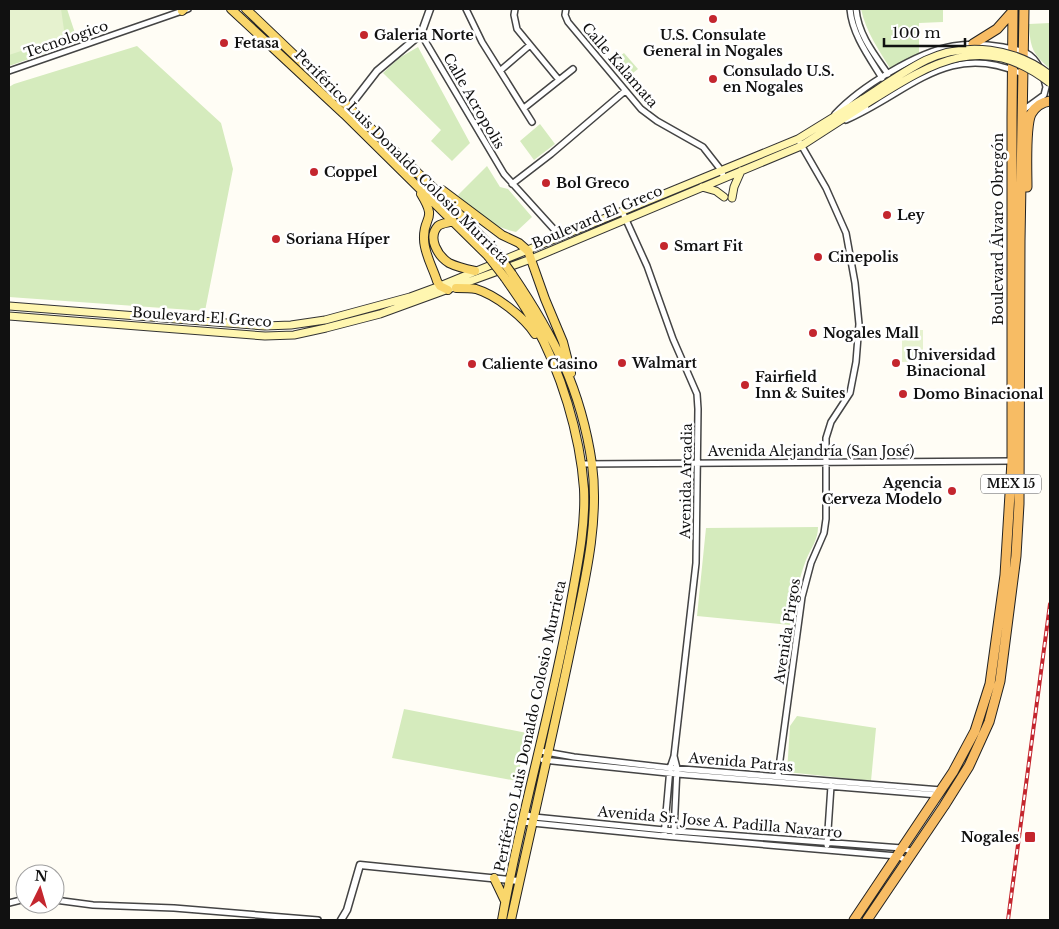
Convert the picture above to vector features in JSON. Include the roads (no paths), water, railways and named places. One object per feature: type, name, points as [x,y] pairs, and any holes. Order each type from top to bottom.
[{"type":"highway","name":"Boulevard Álvaro Obregón","points":[[867,920],[959,783],[980,744],[995,705],[1000,681],[1016,556],[1019,504],[1020,241],[1024,9]]},
{"type":"highway","name":"Boulevard Álvaro Obregón","points":[[854,920],[940,793],[965,751],[975,731],[990,684],[1005,575],[1012,461],[1013,10]]},
{"type":"highway","points":[[973,44],[997,29],[1013,10]]},
{"type":"highway","points":[[1020,241],[1025,223],[1029,120],[1038,106],[1050,101]]},
{"type":"main road","name":"Periférico Luis Donaldo Colosio Murrieta","points":[[231,9],[433,187],[497,253],[534,322],[560,382],[581,464],[584,490],[583,523],[561,657],[509,880],[502,920]]},
{"type":"main road","name":"Periférico Luis Donaldo Colosio Murrieta","points":[[246,9],[346,110],[413,182],[509,276],[548,332],[572,380],[582,414],[592,464],[594,502],[587,572],[511,920]]},
{"type":"main road","name":"Boulevard El Greco","points":[[9,316],[265,336],[294,334],[326,328],[380,314],[452,289],[531,259],[721,180],[799,142],[864,101],[927,68],[957,57],[988,56],[1023,62]]},
{"type":"main road","points":[[1023,62],[1050,75]]},
{"type":"main road","points":[[1023,62],[1050,83]]},
{"type":"main road","name":"Boulevard El Greco","points":[[9,306],[265,326],[291,325],[325,320],[410,297],[440,286],[718,171],[799,142]]},
{"type":"main road","points":[[732,198],[734,187],[741,171]]},
{"type":"main road","points":[[413,182],[430,210],[424,240],[440,286],[452,289],[476,289],[487,294],[523,318],[550,356]]},
{"type":"main road","points":[[433,187],[448,194],[502,235],[519,242],[528,251],[563,342],[572,380]]},
{"type":"main road","points":[[702,187],[714,190],[724,196]]},
{"type":"main road","points":[[453,222],[442,224],[436,230],[435,246],[447,261],[475,271]]},
{"type":"main road","points":[[135,325],[136,316]]},
{"type":"main road","points":[[494,878],[506,902]]},
{"type":"street","points":[[346,110],[378,71],[421,34],[430,9]]},
{"type":"street","points":[[467,9],[482,42],[532,122]]},
{"type":"street","points":[[515,9],[514,15],[517,29],[559,80]]},
{"type":"street","name":"Calle Kalamata","points":[[566,9],[565,14],[568,22],[641,109],[650,117],[703,147],[714,163],[721,180]]},
{"type":"street","points":[[850,9],[852,23],[857,35],[882,78]]},
{"type":"street","points":[[856,9],[859,26],[868,44],[888,74]]},
{"type":"street","name":"Tecnologico","points":[[9,71],[185,10]]},
{"type":"street","name":"Calle Acropolis","points":[[421,34],[510,182],[561,236]]},
{"type":"street","points":[[831,123],[849,101],[882,78],[916,59],[937,50],[973,44],[1013,48],[1023,62]]},
{"type":"street","points":[[501,70],[530,45]]},
{"type":"street","points":[[831,123],[859,114],[933,72],[950,66],[981,62],[1005,66],[1012,70],[1023,62],[1035,58],[1046,87],[1042,97],[1022,111]]},
{"type":"street","points":[[524,108],[573,69]]},
{"type":"street","points":[[510,182],[551,154],[625,91]]},
{"type":"street","name":"Avenida Pirgos","points":[[777,780],[802,597],[811,563],[824,533],[826,519],[825,462],[828,429],[850,393],[856,362],[858,308],[850,251],[844,225],[826,188],[799,142]]},
{"type":"street","name":"Avenida Arcadia","points":[[622,211],[647,266],[697,394],[696,563],[674,756],[669,771],[664,833]]},
{"type":"street","name":"Avenida Alejandría (San José)","points":[[581,464],[1012,461]]},
{"type":"street","name":"Avenida Patras","points":[[540,751],[548,757]]},
{"type":"street","name":"Avenida Arcadia","points":[[674,756],[677,771],[674,834]]},
{"type":"street","name":"Avenida Patras","points":[[538,760],[548,757],[831,787],[940,793]]},
{"type":"street","name":"Avenida Patras","points":[[777,780],[832,781],[940,793]]},
{"type":"street","points":[[826,850],[832,781]]},
{"type":"street","name":"Avenida Sr. Jose A. Padilla Navarro","points":[[523,818],[897,856],[908,861]]},
{"type":"street","name":"Avenida Sr. Jose A. Padilla Navarro","points":[[674,834],[902,848],[914,852]]},
{"type":"street","points":[[341,920],[347,910],[360,865],[520,882]]},
{"type":"street","points":[[65,901],[93,905],[174,908],[318,920]]},
{"type":"street","points":[[347,910],[349,920]]},
{"type":"railway","points":[[1008,920],[1050,604]]},
{"type":"place","name":"U.S. Consulate General in Nogales","points":[[713,19]]},
{"type":"place","name":"Galeria Norte","points":[[364,35]]},
{"type":"place","name":"Fetasa","points":[[224,43]]},
{"type":"place","name":"Consulado U.S. en Nogales","points":[[713,79]]},
{"type":"place","name":"Coppel","points":[[314,172]]},
{"type":"place","name":"Bol Greco","points":[[546,183]]},
{"type":"place","name":"Ley","points":[[887,215]]},
{"type":"place","name":"Soriana Híper","points":[[276,239]]},
{"type":"place","name":"Smart Fit","points":[[664,246]]},
{"type":"place","name":"Cinepolis","points":[[818,257]]},
{"type":"place","name":"Nogales Mall","points":[[813,333]]},
{"type":"place","name":"Walmart","points":[[622,363]]},
{"type":"place","name":"Universidad Binacional","points":[[896,363]]},
{"type":"place","name":"Caliente Casino","points":[[472,364]]},
{"type":"place","name":"Fairfield Inn & Suites","points":[[745,385]]},
{"type":"place","name":"Domo Binacional","points":[[903,394]]},
{"type":"place","name":"Agencia Cerveza Modelo","points":[[952,491]]},
{"type":"place","name":"Nogales","points":[[1030,837]]}]
